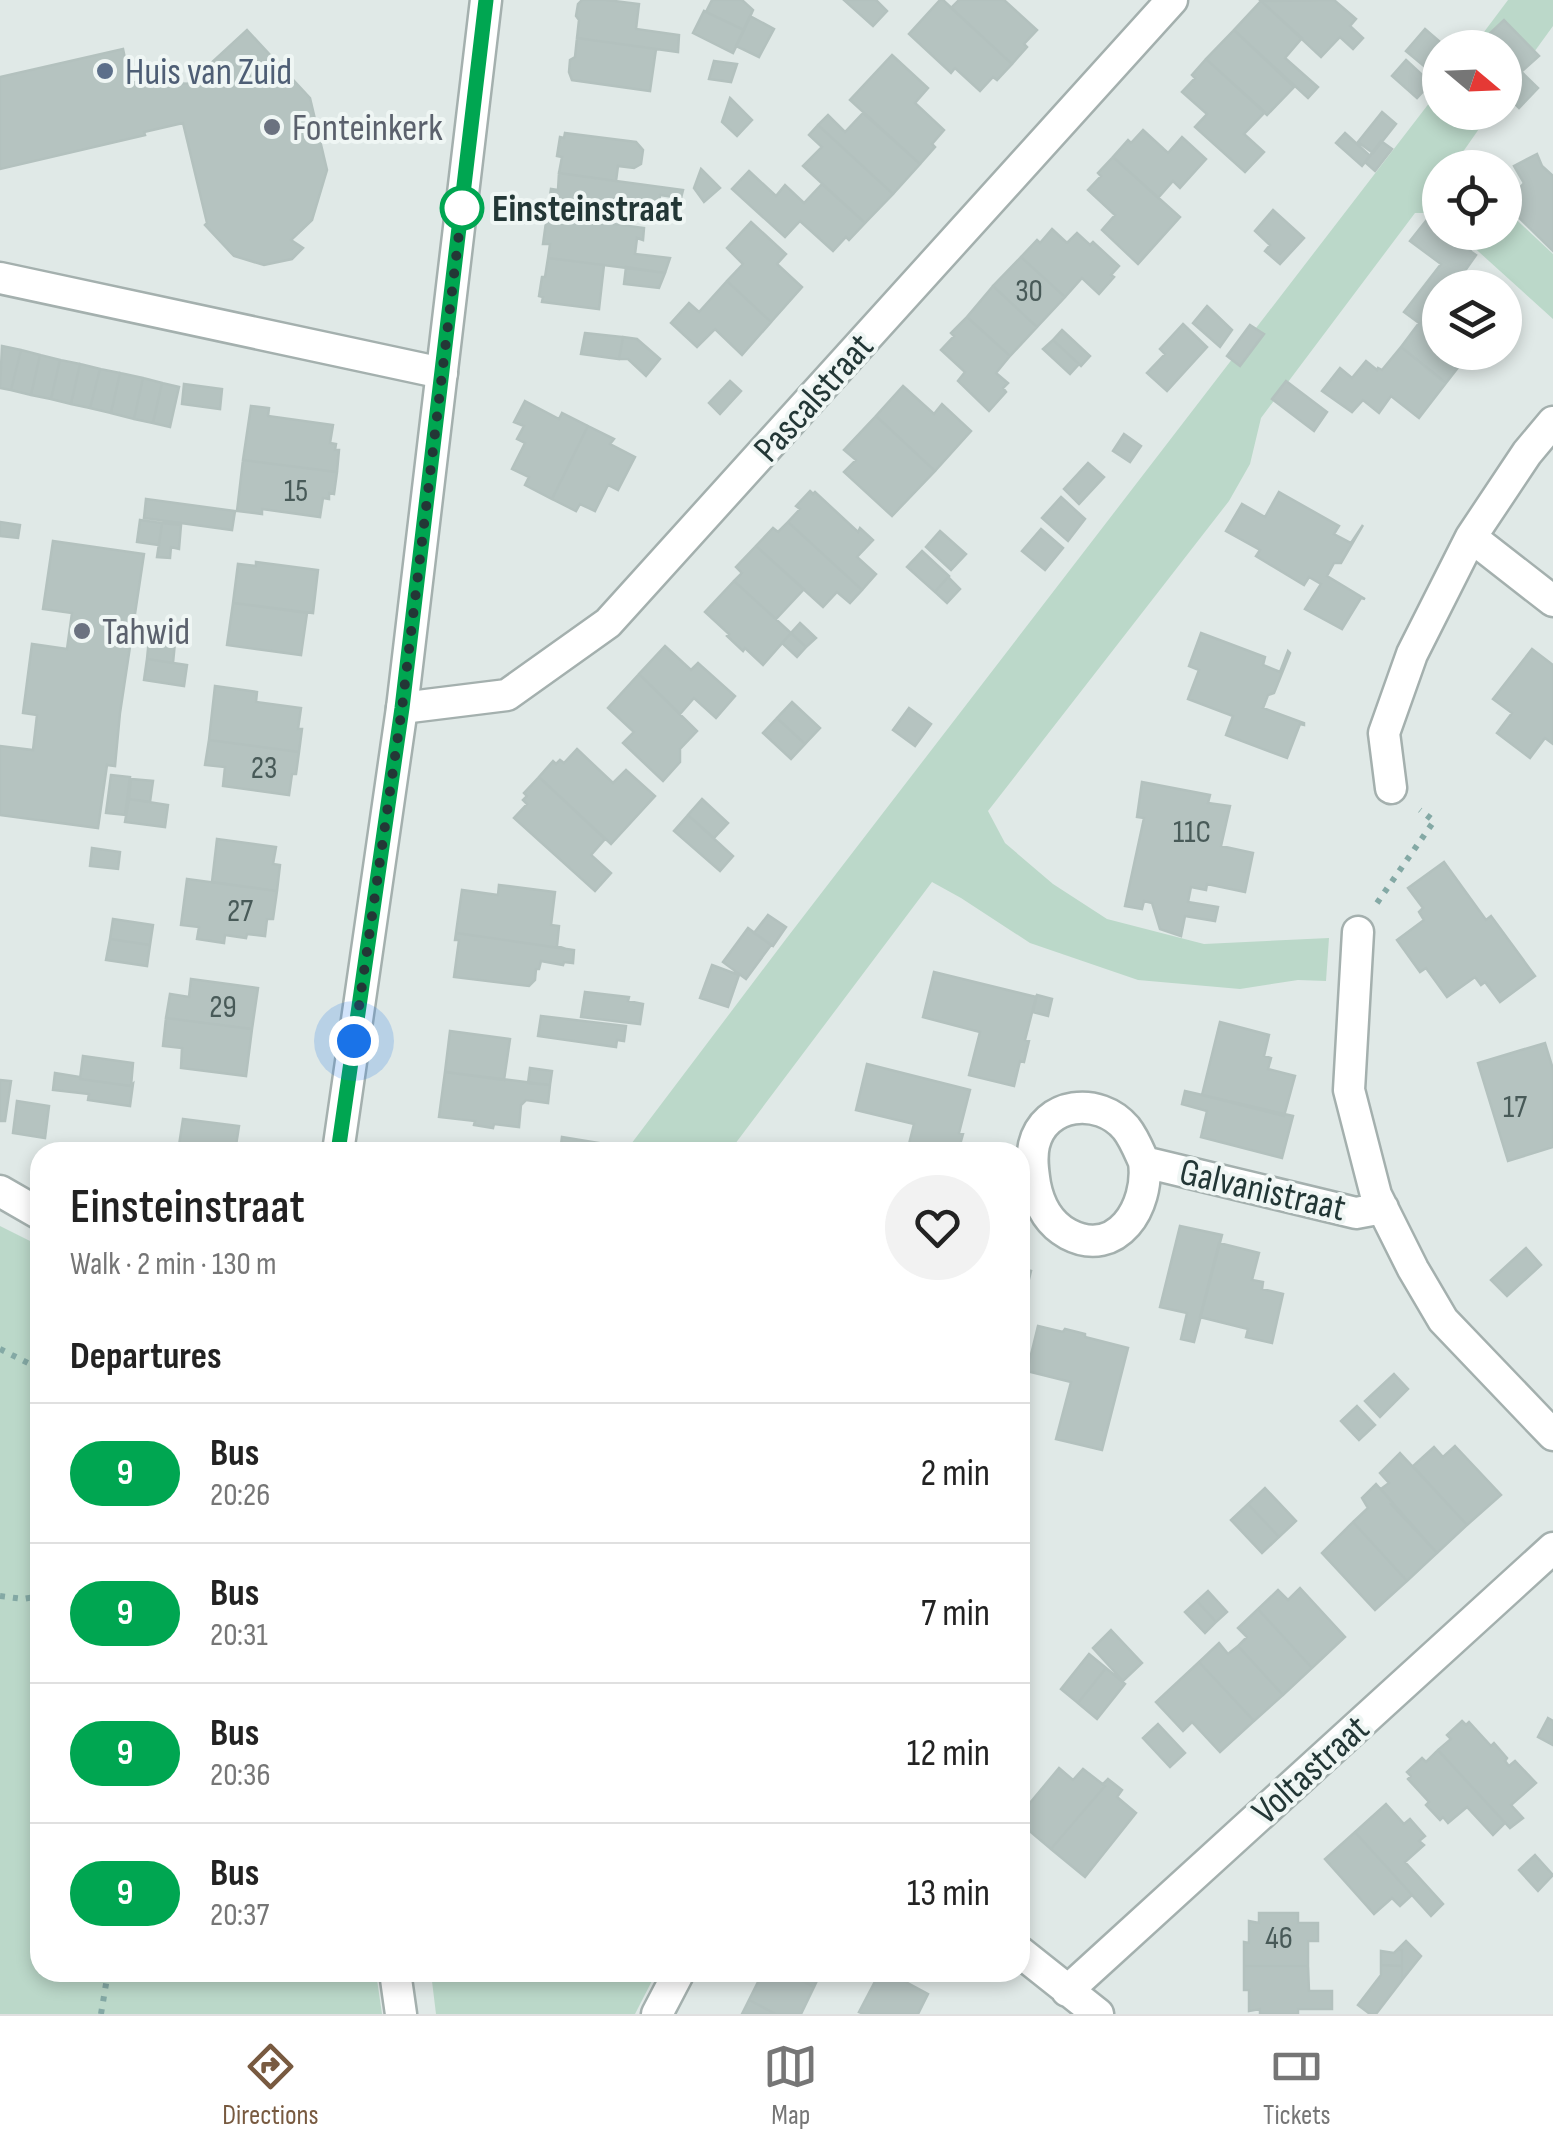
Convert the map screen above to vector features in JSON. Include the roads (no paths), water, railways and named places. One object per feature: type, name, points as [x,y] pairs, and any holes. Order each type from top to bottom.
[{"type":"street","points":[[339,1142],[402,708],[486,0]]},
{"type":"street","name":"Pascalstraat","points":[[402,708],[508,695],[608,622],[1172,0]]},
{"type":"street","points":[[0,278],[442,372]]},
{"type":"street","points":[[1391,788],[1384,733],[1412,654],[1471,536],[1553,422]]},
{"type":"street","points":[[1471,536],[1553,601]]},
{"type":"street","name":"Galvanistraat","points":[[1358,932],[1349,1090],[1376,1195],[1443,1320],[1553,1435]]},
{"type":"street","name":"Galvanistraat","points":[[1079,1106],[1112,1116],[1126,1127],[1144,1162],[1145,1184],[1134,1215],[1123,1230],[1092,1242],[1059,1229],[1046,1214],[1032,1166],[1034,1144],[1042,1127],[1060,1112],[1079,1106]]},
{"type":"street","name":"Galvanistraat","points":[[1144,1162],[1356,1213],[1383,1208]]},
{"type":"street","points":[[0,1191],[30,1208]]},
{"type":"street","name":"Voltastraat","points":[[1067,1991],[1553,1548]]},
{"type":"street","points":[[1030,1960],[1098,2014]]},
{"type":"street","points":[[396,1982],[400,2014]]},
{"type":"street","points":[[657,2014],[673,1982]]},
{"type":"place","name":"Huis van Zuid","points":[[105,71]]},
{"type":"place","name":"Fonteinkerk","points":[[272,127]]},
{"type":"place","name":"Einsteinstraat","points":[[462,208]]},
{"type":"place","name":"Tahwid","points":[[82,631]]}]
